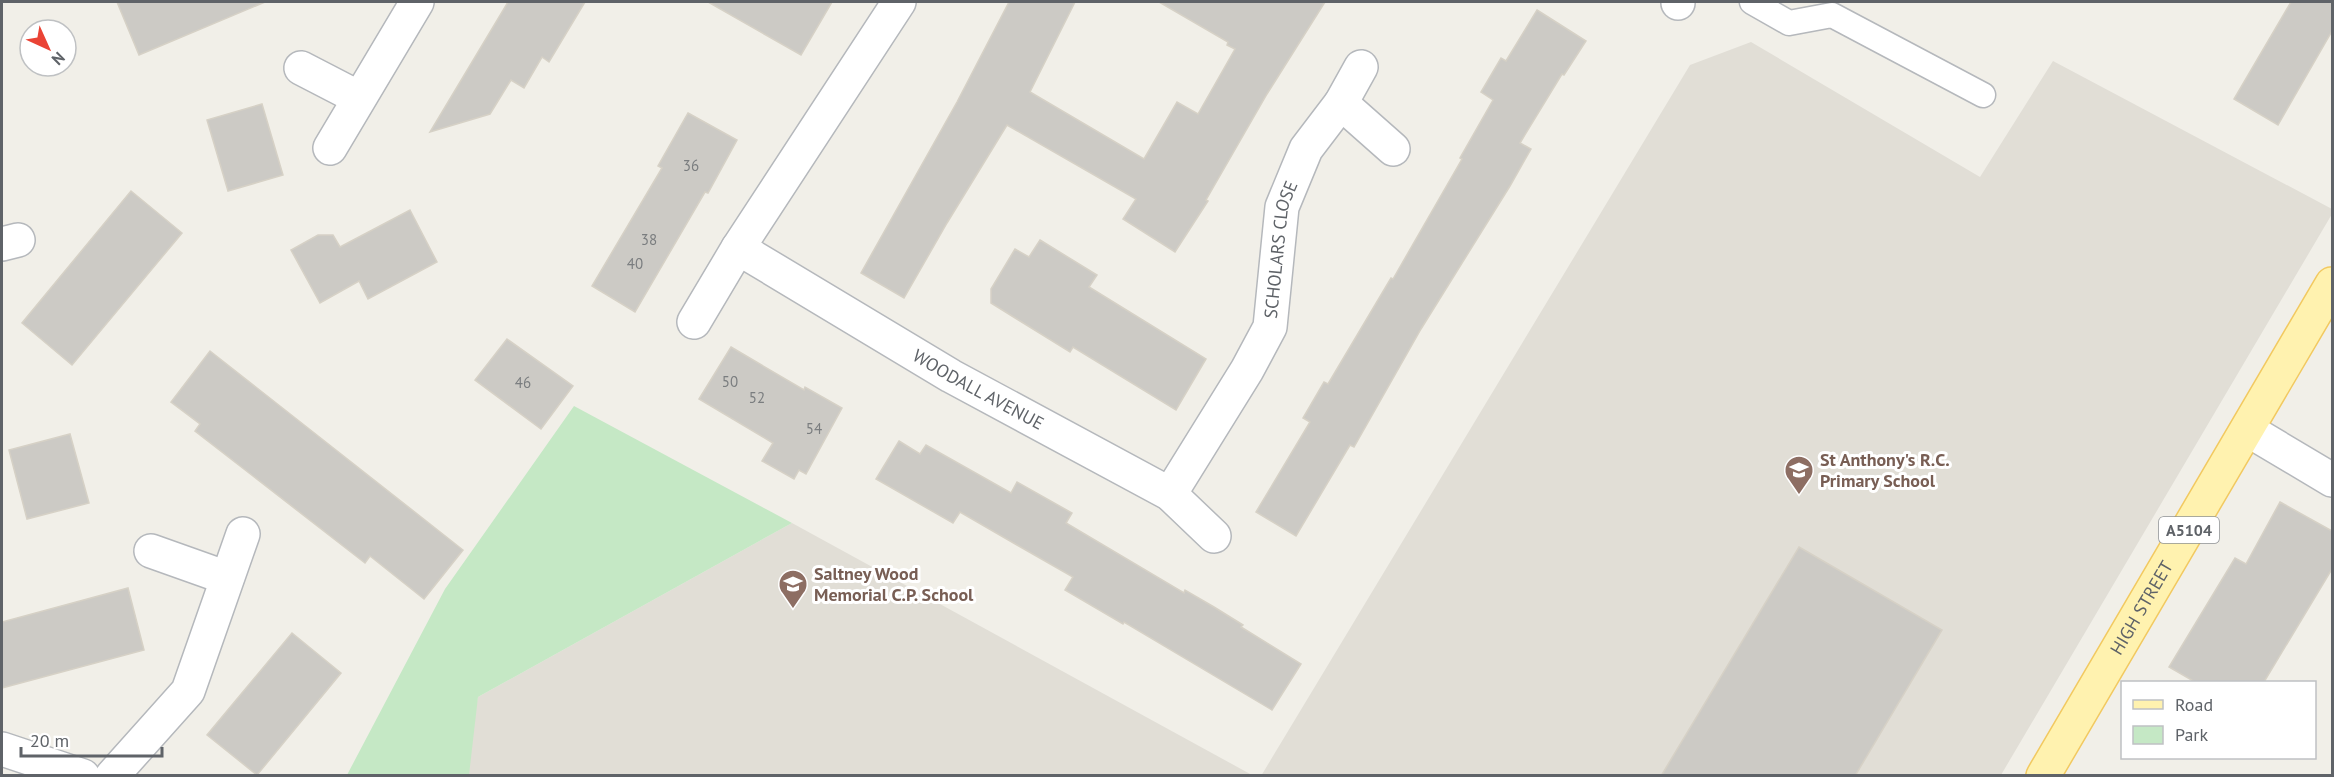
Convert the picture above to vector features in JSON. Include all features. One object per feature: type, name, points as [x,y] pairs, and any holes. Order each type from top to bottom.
[{"type":"main road","name":"HIGH STREET","points":[[2043,776],[2332,284]]},
{"type":"street","points":[[330,148],[417,2]]},
{"type":"street","points":[[694,322],[738,248],[899,2]]},
{"type":"street","name":"SCHOLARS CLOSE","points":[[1170,494],[1247,370],[1270,327],[1282,207],[1306,149],[1341,103],[1361,67]]},
{"type":"street","points":[[302,68],[359,98]]},
{"type":"street","points":[[1341,103],[1393,149]]},
{"type":"street","name":"WOODALL AVENUE","points":[[738,248],[951,376],[1170,494],[1214,536]]},
{"type":"street","points":[[2248,430],[2332,480]]},
{"type":"street","points":[[112,776],[188,691],[243,534]]},
{"type":"street","points":[[151,551],[227,578]]},
{"type":"street","points":[[2,749],[83,776]]},
{"type":"lane","points":[[1752,2],[1789,23],[1832,15],[1983,94]]},
{"type":"shaded area","name":"St Anthony's R.C. Primary School","points":[[1751,42],[1980,177],[2053,61],[2332,209],[2332,214],[2001,775],[1261,776],[1690,65]]},
{"type":"shaded area","name":"Saltney Wood Memorial C.P. School","points":[[792,523],[1252,775],[462,776],[478,697]]},
{"type":"green space","points":[[574,406],[792,523],[478,697],[469,775],[347,775],[445,589]]},
{"type":"building","points":[[117,2],[265,2],[139,55]]},
{"type":"building","points":[[508,2],[585,2],[549,62],[542,57],[524,88],[511,80],[490,114],[430,132]]},
{"type":"building","points":[[708,2],[832,2],[801,55]]},
{"type":"building","points":[[1009,2],[1075,2],[1030,92],[1144,159],[1177,102],[1198,114],[1235,49],[1227,45],[1228,42],[1159,2],[1325,2],[1267,94],[1206,200],[1208,201],[1175,252],[1123,219],[1136,199],[1007,125],[904,298],[861,273],[957,102]]},
{"type":"building","points":[[2291,2],[2332,2],[2332,31],[2278,125],[2234,99]]},
{"type":"building","points":[[1537,10],[1586,41],[1564,75],[1562,74],[1520,143],[1531,149],[1510,186],[1421,329],[1354,447],[1350,445],[1296,536],[1256,512],[1310,422],[1303,418],[1324,382],[1328,384],[1391,278],[1393,279],[1462,159],[1460,158],[1493,100],[1481,92],[1501,58],[1506,61]]},
{"type":"building","points":[[262,104],[283,175],[228,191],[207,120]]},
{"type":"building","points":[[688,113],[737,140],[708,193],[705,192],[635,312],[592,286],[662,168],[658,166]]},
{"type":"building","points":[[131,191],[182,233],[72,365],[22,323]]},
{"type":"building","points":[[410,210],[437,262],[368,299],[359,281],[320,303],[291,250],[318,235],[333,235],[340,247]]},
{"type":"building","points":[[1040,240],[1097,275],[1089,287],[1206,359],[1176,410],[1073,347],[1070,352],[991,303],[991,289],[1015,249],[1029,257]]},
{"type":"building","points":[[507,339],[573,386],[541,429],[475,380]]},
{"type":"building","points":[[731,347],[804,390],[805,387],[842,408],[806,474],[799,470],[794,479],[762,461],[773,443],[699,399]]},
{"type":"building","points":[[210,351],[463,550],[424,599],[370,556],[365,563],[195,431],[200,424],[171,402]]},
{"type":"building","points":[[70,434],[89,503],[27,519],[9,450]]},
{"type":"building","points":[[899,441],[920,454],[926,445],[1011,493],[1017,482],[1072,513],[1066,523],[1184,593],[1185,590],[1214,607],[1243,625],[1241,627],[1301,664],[1272,710],[1124,622],[1123,624],[1065,590],[1073,577],[960,512],[953,523],[876,479]]},
{"type":"building","points":[[2280,502],[2332,531],[2332,569],[2265,681],[2193,681],[2169,667],[2235,558],[2246,564]]},
{"type":"building","points":[[1799,547],[1942,630],[1855,776],[1661,776]]},
{"type":"building","points":[[128,588],[144,650],[2,688],[2,622]]},
{"type":"building","points":[[292,633],[341,673],[257,775],[207,735]]},
{"type":"place","name":"St Anthony's R.C. Primary School","points":[[1799,496]]},
{"type":"place","name":"Saltney Wood Memorial C.P. School","points":[[793,610]]}]
